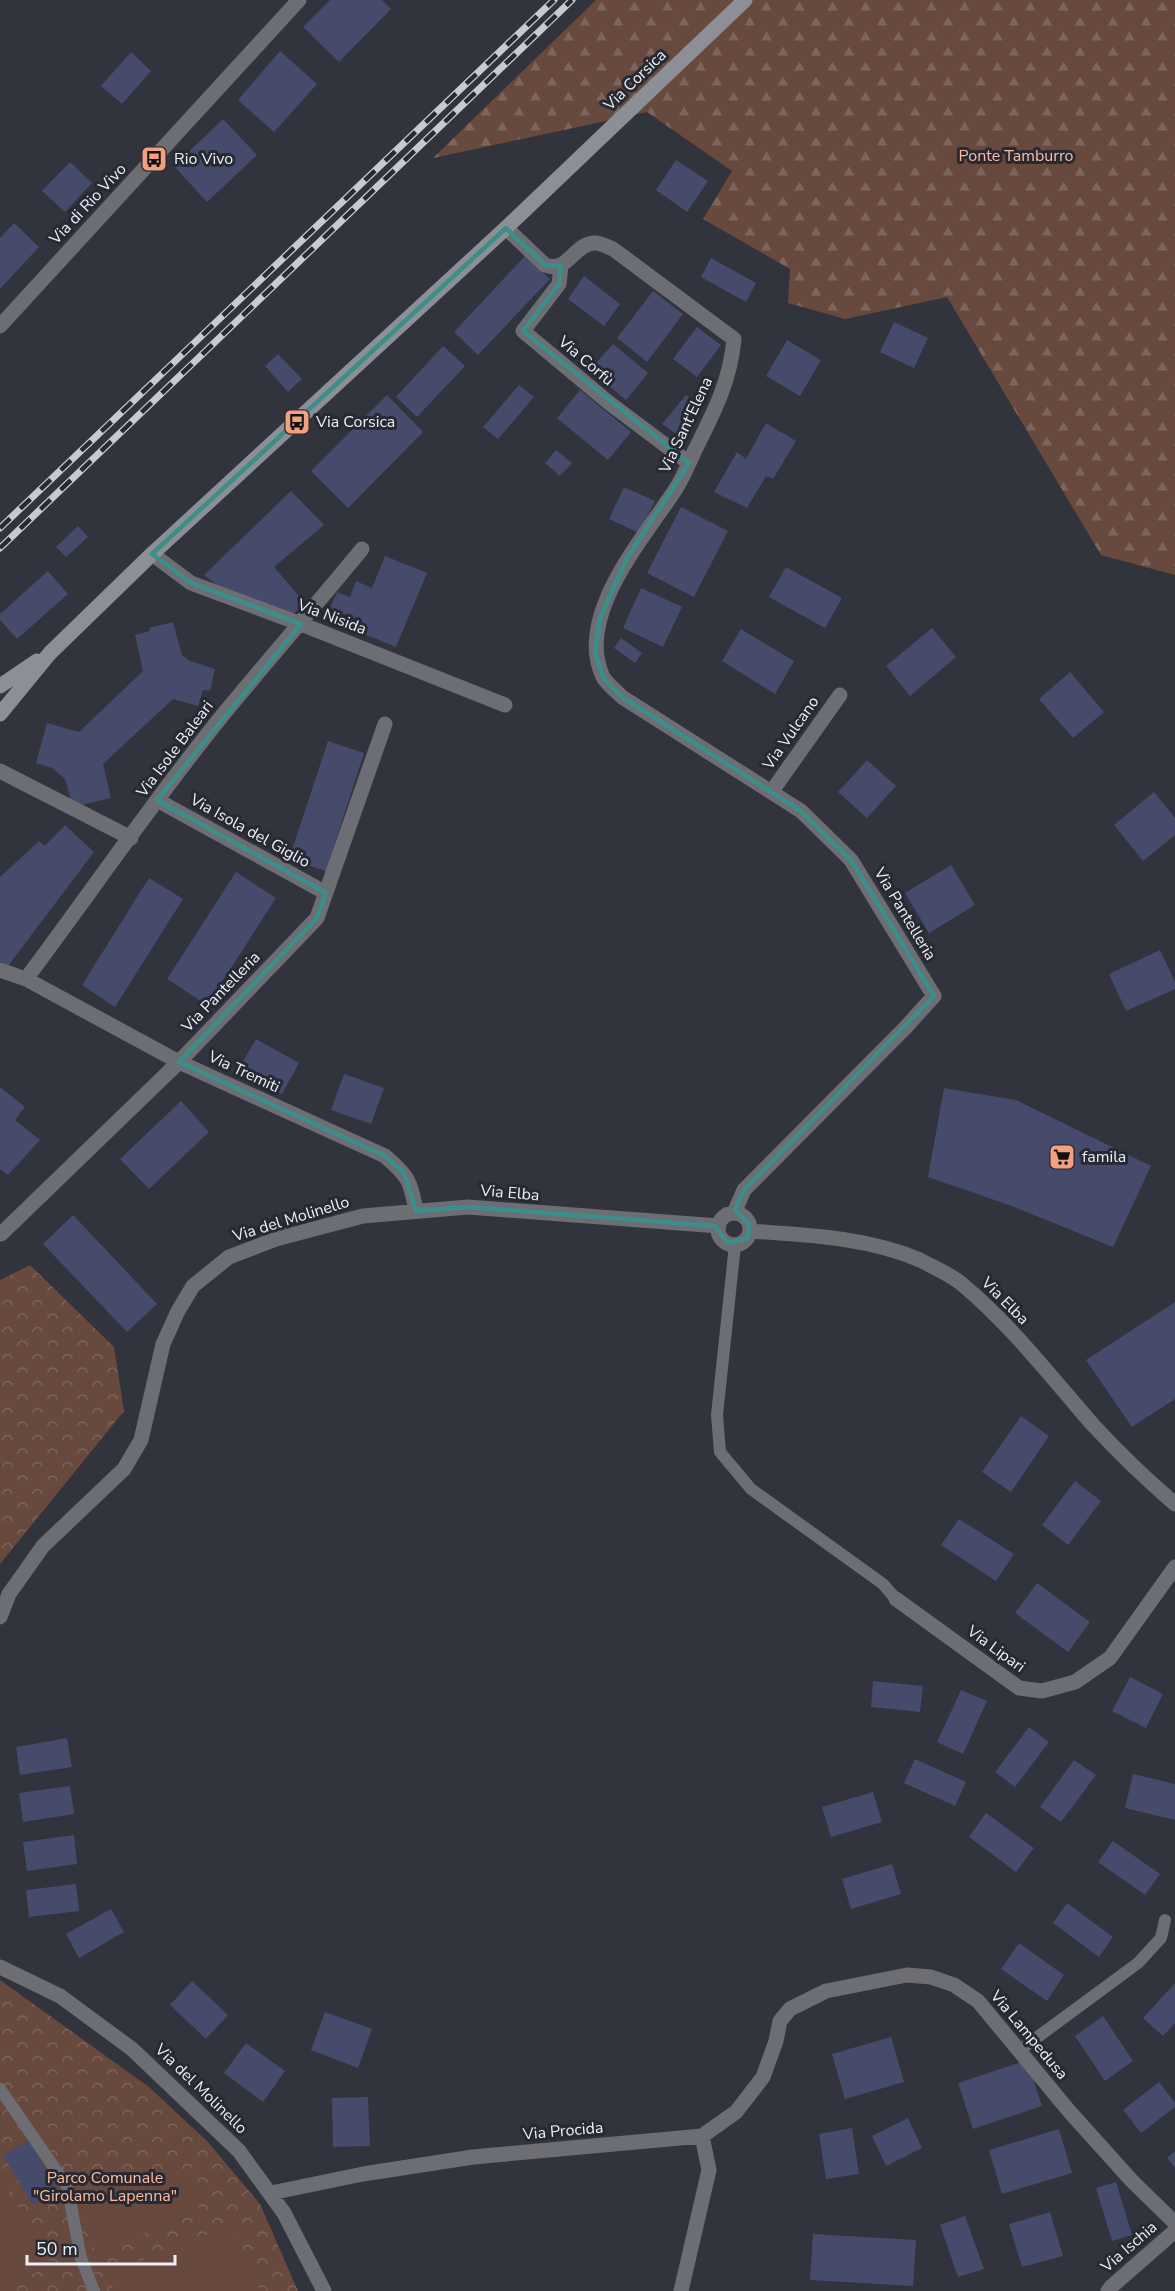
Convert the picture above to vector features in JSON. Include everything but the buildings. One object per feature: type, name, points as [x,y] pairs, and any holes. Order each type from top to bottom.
[{"type":"main road","name":"Via Corsica","points":[[0,714],[50,652],[152,554],[506,228],[745,0]]},
{"type":"main road","name":"Via Corsica","points":[[0,686],[50,652]]},
{"type":"street","name":"Via di Rio Vivo","points":[[0,326],[298,0]]},
{"type":"street","points":[[506,228],[545,265],[552,268],[561,266]]},
{"type":"street","name":"Via Sant'Elena","points":[[561,266],[584,247],[594,243],[613,249],[734,339],[732,359],[723,395],[676,489],[627,558],[600,618],[595,653],[604,679]]},
{"type":"street","name":"Via Corfù","points":[[561,266],[559,285],[523,331],[608,402],[689,463]]},
{"type":"street","name":"Via Isole Baleari","points":[[26,980],[157,800],[222,716],[362,549]]},
{"type":"street","name":"Via Nisida","points":[[152,554],[191,583],[505,705]]},
{"type":"street","name":"Via Pantelleria","points":[[604,679],[622,697],[801,811],[851,860],[934,996],[744,1190],[734,1213]]},
{"type":"street","name":"Via Vulcano","points":[[772,791],[840,695]]},
{"type":"street","name":"Via Pantelleria","points":[[1,1234],[179,1062],[317,918],[385,724]]},
{"type":"street","points":[[0,771],[131,838]]},
{"type":"street","name":"Via Isola del Giglio","points":[[157,800],[326,893]]},
{"type":"street","name":"Via Tremiti","points":[[2,974],[26,980],[179,1062],[385,1156],[404,1173],[412,1189],[416,1211]]},
{"type":"street","name":"Via Elba","points":[[441,1208],[468,1207],[719,1226]]},
{"type":"street","name":"Via del Molinello","points":[[0,1617],[9,1594],[43,1546],[124,1469],[141,1440],[164,1344],[178,1311],[193,1286],[229,1257],[276,1239],[363,1216],[441,1208]]},
{"type":"street","points":[[734,1213],[746,1218],[750,1231],[747,1238],[735,1245],[723,1239],[719,1233],[719,1226],[726,1215],[734,1213]]},
{"type":"street","name":"Via Elba","points":[[750,1231],[806,1235],[878,1246],[920,1260],[962,1283],[1020,1341],[1095,1427],[1143,1477],[1175,1504]]},
{"type":"street","name":"Via Lipari","points":[[896,1599],[1019,1688],[1042,1691],[1075,1682],[1110,1658],[1175,1567]]},
{"type":"street","name":"Via del Molinello","points":[[0,1966],[60,1996],[132,2049],[239,2151],[271,2193],[303,2248],[324,2291]]},
{"type":"street","name":"Via Lampedusa","points":[[702,2136],[736,2112],[763,2077],[776,2041],[780,2021],[790,2009],[825,1991],[907,1975],[931,1977],[954,1985],[978,2001],[1069,2111],[1132,2181],[1175,2223]]},
{"type":"street","points":[[681,2291],[709,2170],[702,2136]]},
{"type":"street","name":"Via Procida","points":[[271,2193],[363,2174],[473,2157],[702,2136]]},
{"type":"street","name":"Via Ischia","points":[[1108,2291],[1175,2231]]},
{"type":"lane","points":[[735,1245],[717,1415],[720,1452],[751,1490],[883,1584],[896,1599]]},
{"type":"lane","points":[[1020,2050],[1138,1963],[1161,1938],[1165,1920]]},
{"type":"lane","points":[[0,2089],[67,2186],[81,2258],[94,2291]]},
{"type":"highlighted area","points":[[506,228],[545,265],[561,266],[559,284],[523,331],[689,463],[627,558],[600,618],[595,653],[604,679],[622,697],[801,811],[851,860],[934,996],[744,1190],[735,1210],[749,1224],[748,1238],[728,1243],[715,1226],[468,1207],[416,1211],[404,1173],[385,1156],[179,1062],[317,918],[326,893],[157,800],[301,624],[191,583],[152,554]]},
{"type":"green space","name":"Ponte Tamburro","points":[[596,0],[1175,0],[1175,575],[1101,555],[947,297],[845,319],[788,303],[790,269],[703,219],[732,171],[647,112],[433,158]]},
{"type":"green space","points":[[30,1265],[114,1347],[124,1411],[0,1564],[0,1280]]},
{"type":"green space","name":"Parco Comunale \"Girolamo Lapenna\"","points":[[0,1980],[149,2087],[207,2141],[260,2204],[298,2291],[0,2291]]},
{"type":"green space","points":[[180,2163],[200,2211],[96,2253],[77,2206]]},
{"type":"green space","points":[[0,2176],[51,2264],[4,2291],[0,2291]]},
{"type":"green space","points":[[233,2224],[258,2288],[262,2287],[263,2291],[115,2291],[108,2274]]},
{"type":"railway","points":[[0,528],[554,0]]},
{"type":"railway","points":[[0,548],[572,0]]},
{"type":"place","name":"Rio Vivo","points":[[154,159]]},
{"type":"place","name":"Via Corsica","points":[[297,422]]},
{"type":"place","name":"famila","points":[[1062,1157]]}]
